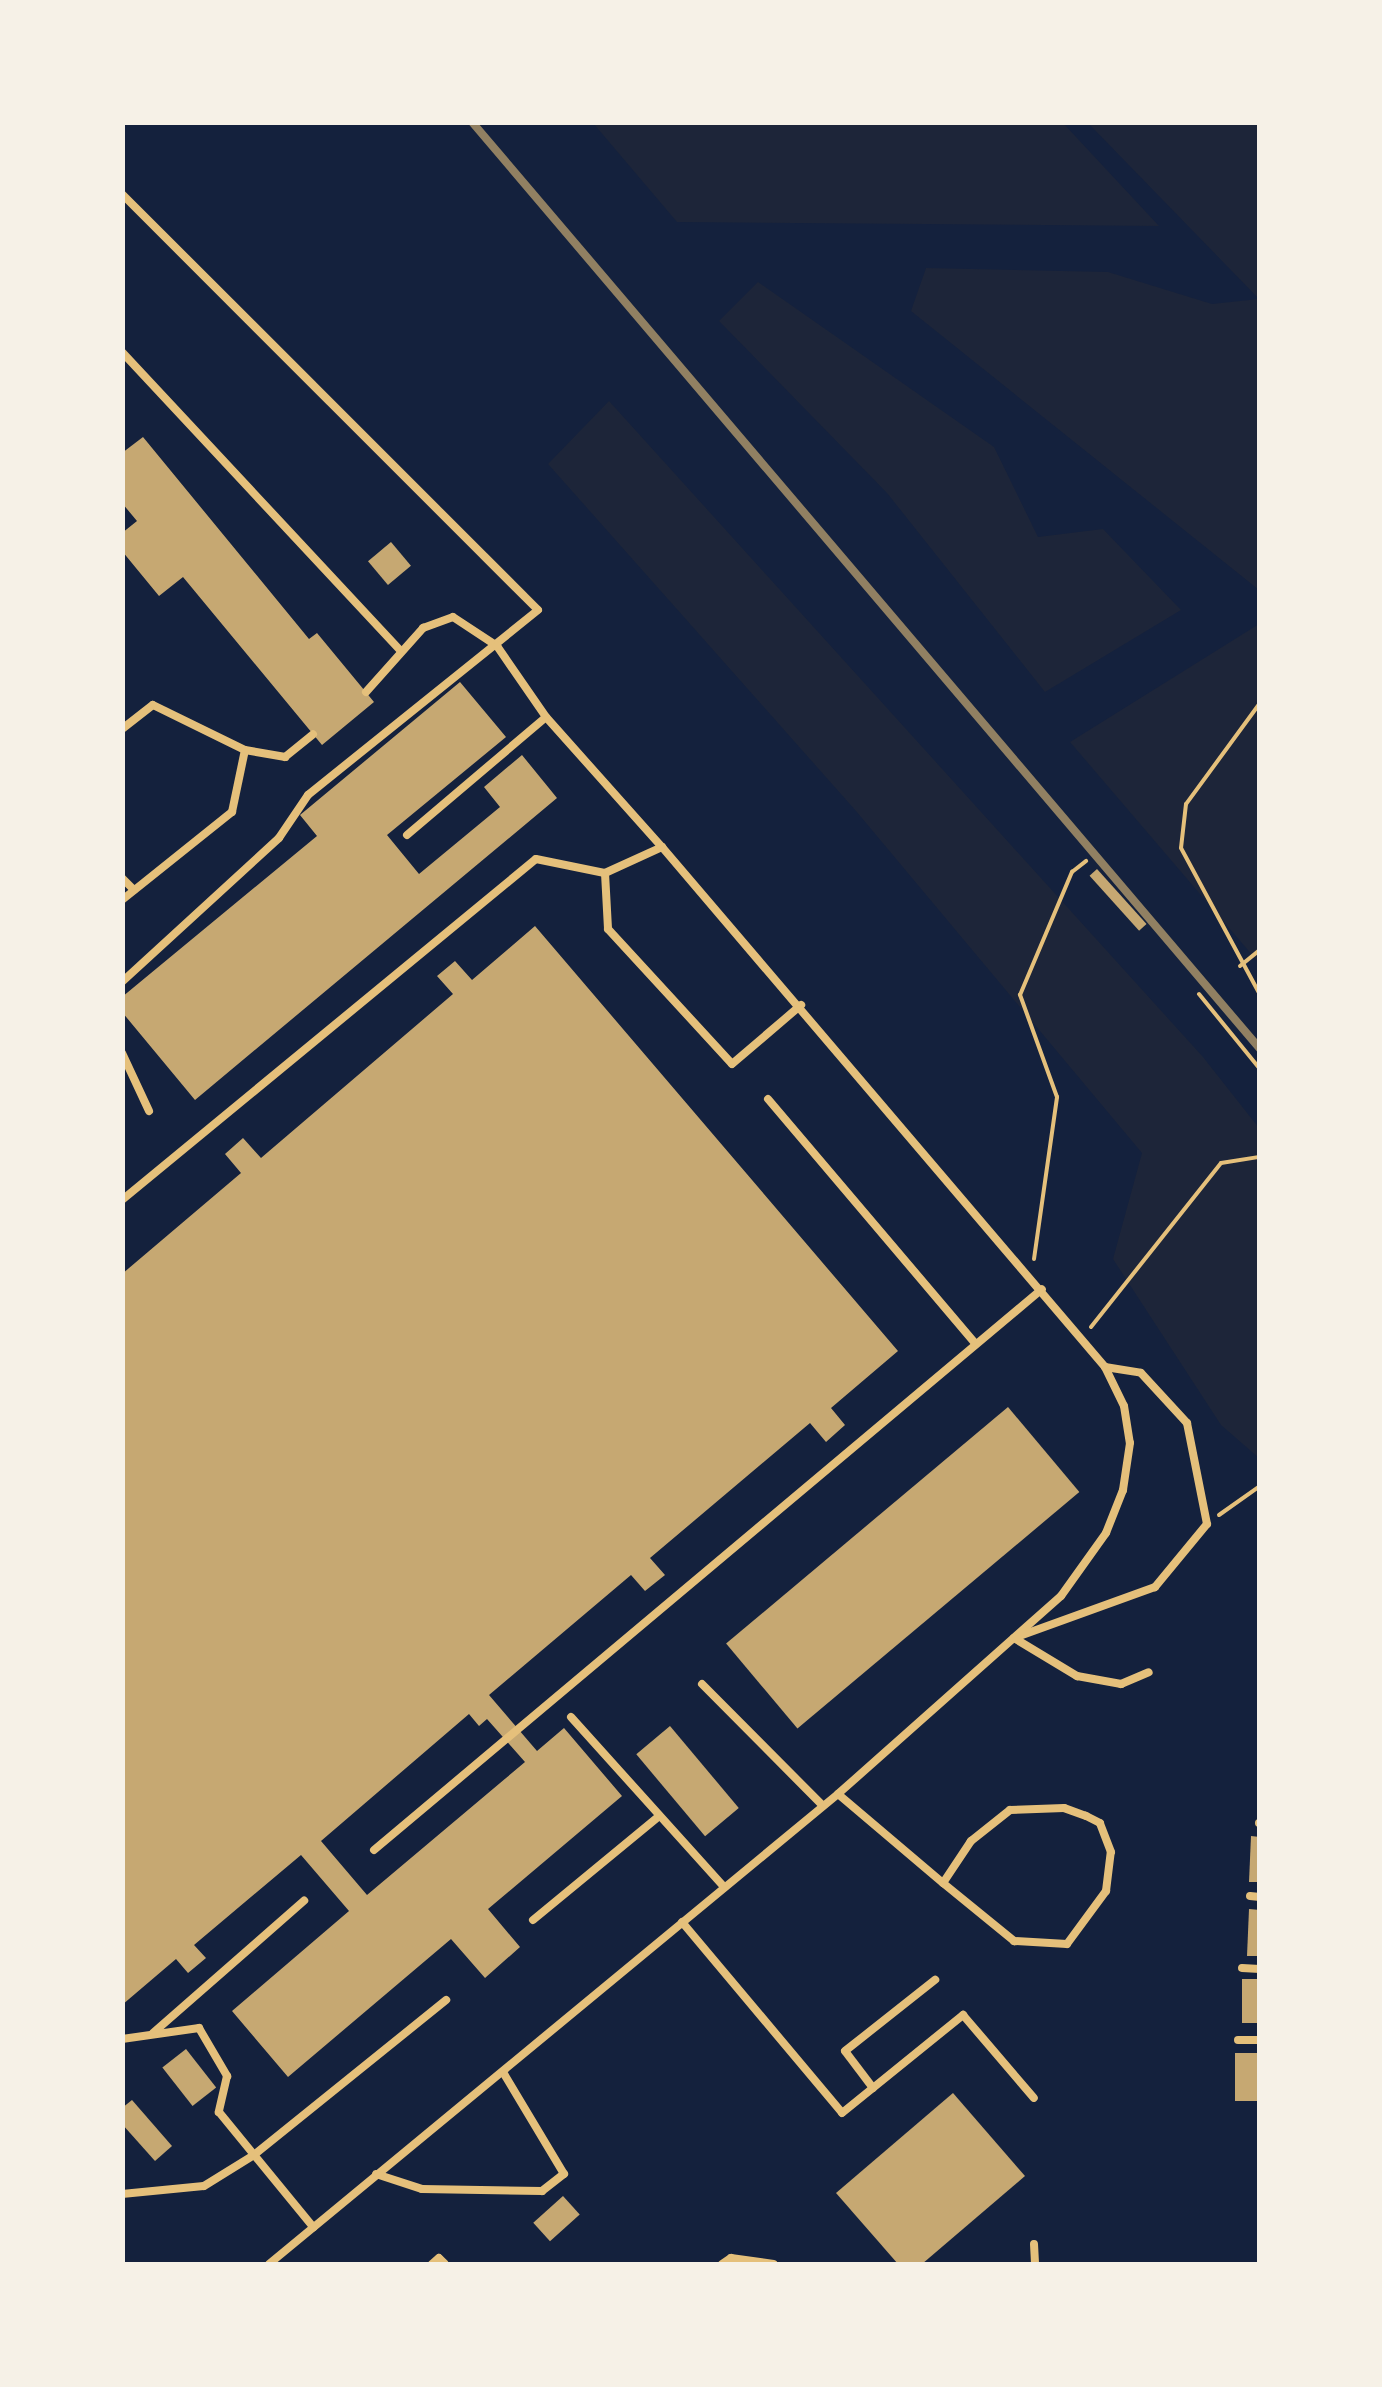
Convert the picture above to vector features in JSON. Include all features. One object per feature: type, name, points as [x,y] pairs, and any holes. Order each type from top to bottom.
[{"type":"lane","points":[[122,194],[538,610],[308,795],[279,838],[122,982]]},
{"type":"lane","points":[[122,352],[400,650]]},
{"type":"lane","points":[[269,2264],[838,1794],[1061,1596],[1106,1533],[1123,1490],[1130,1443],[1124,1406],[1105,1367],[1082,1338],[802,1005],[546,717],[497,646],[452,617],[424,628],[400,650],[366,692]]},
{"type":"lane","points":[[122,729],[152,705],[246,750],[285,756],[313,734]]},
{"type":"lane","points":[[407,835],[546,717]]},
{"type":"lane","points":[[122,900],[232,812],[246,750]]},
{"type":"lane","points":[[122,1200],[536,860],[605,872],[662,847]]},
{"type":"lane","points":[[605,872],[608,929],[732,1064],[802,1005]]},
{"type":"lane","points":[[122,878],[134,890]]},
{"type":"lane","points":[[122,1053],[149,1111]]},
{"type":"lane","points":[[768,1098],[976,1344]]},
{"type":"lane","points":[[374,1850],[1042,1288]]},
{"type":"lane","points":[[1014,1638],[1155,1588],[1207,1524],[1188,1423],[1141,1372],[1105,1367]]},
{"type":"lane","points":[[1014,1638],[1078,1676],[1121,1684],[1149,1672]]},
{"type":"lane","points":[[702,1684],[822,1805]]},
{"type":"lane","points":[[571,1716],[724,1887]]},
{"type":"lane","points":[[838,1794],[943,1883],[1014,1940],[1066,1944],[1106,1891],[1111,1852],[1100,1822],[1086,1816],[1064,1808],[1010,1810],[970,1841],[943,1883]]},
{"type":"lane","points":[[534,1920],[659,1816]]},
{"type":"lane","points":[[151,2035],[304,1900]]},
{"type":"lane","points":[[682,1922],[842,2113],[963,2014],[1034,2098]]},
{"type":"lane","points":[[1242,1968],[1260,1969]]},
{"type":"lane","points":[[873,2088],[845,2052],[935,1980]]},
{"type":"lane","points":[[122,2194],[204,2186],[254,2155],[446,2000]]},
{"type":"lane","points":[[122,2039],[199,2028],[227,2076],[219,2112],[313,2227]]},
{"type":"lane","points":[[1238,2040],[1260,2040]]},
{"type":"lane","points":[[376,2174],[422,2189],[542,2191],[564,2174],[502,2072]]},
{"type":"lane","points":[[1034,2244],[1035,2264]]},
{"type":"lane","points":[[432,2264],[439,2258],[445,2264]]},
{"type":"lane","points":[[722,2264],[731,2258],[774,2264]]},
{"type":"path","points":[[1260,703],[1186,804],[1181,848],[1240,966],[1260,994]]},
{"type":"path","points":[[1028,1273],[1040,1245],[1057,1096],[1020,995],[1072,872],[1086,861]]},
{"type":"path","points":[[1240,966],[1260,950]]},
{"type":"path","points":[[1199,994],[1260,1069]]},
{"type":"path","points":[[1082,1338],[1222,1164],[1260,1157]]},
{"type":"path","points":[[1207,1524],[1260,1486]]},
{"type":"shaded area","points":[[593,123],[1063,123],[1159,226],[677,222]]},
{"type":"shaded area","points":[[1088,123],[1259,123],[1259,299]]},
{"type":"shaded area","points":[[926,268],[1108,272],[1212,304],[1259,299],[1259,590],[911,311]]},
{"type":"shaded area","points":[[758,282],[994,447],[1038,537],[1103,529],[1181,610],[1045,692],[887,493],[719,321]]},
{"type":"shaded area","points":[[609,401],[1203,1057],[1259,1128],[1259,1458],[1221,1425],[1113,1259],[1142,1153],[856,811],[548,464]]},
{"type":"shaded area","points":[[1259,624],[1259,963],[1070,742]]},
{"type":"building","points":[[143,437],[309,639],[317,633],[374,702],[322,745],[183,577],[159,596],[122,551],[122,533],[137,521],[122,503],[122,453]]},
{"type":"building","points":[[391,542],[411,566],[388,585],[368,561]]},
{"type":"building","points":[[460,682],[506,737],[387,835],[419,874],[500,807],[484,787],[522,755],[557,798],[195,1100],[122,1012],[122,997],[317,836],[300,815]]},
{"type":"building","points":[[1097,869],[1147,924],[1139,931],[1090,876]]},
{"type":"building","points":[[535,926],[898,1351],[831,1408],[845,1425],[826,1442],[810,1423],[650,1558],[665,1575],[645,1591],[631,1575],[489,1695],[537,1751],[564,1728],[622,1796],[488,1909],[520,1947],[485,1978],[451,1939],[288,2077],[232,2011],[349,1911],[301,1855],[194,1945],[206,1958],[188,1973],[176,1959],[122,2005],[122,1274],[241,1173],[225,1154],[243,1138],[261,1158],[453,994],[437,976],[455,961],[472,980]],"holes":[[[469,1714],[479,1726],[487,1719],[525,1762],[367,1895],[321,1841]]]},
{"type":"building","points":[[1008,1407],[1079,1492],[797,1729],[726,1644]]},
{"type":"building","points":[[670,1726],[739,1808],[705,1836],[636,1754]]},
{"type":"building","points":[[1251,1836],[1260,1837],[1260,1882],[1249,1882]]},
{"type":"building","points":[[1249,1909],[1260,1910],[1260,1956],[1247,1956]]},
{"type":"building","points":[[1242,1979],[1260,1979],[1260,2023],[1242,2023]]},
{"type":"building","points":[[186,2049],[216,2088],[193,2106],[162,2067]]},
{"type":"building","points":[[1235,2053],[1260,2053],[1260,2101],[1235,2101]]},
{"type":"building","points":[[953,2093],[1025,2176],[922,2264],[898,2264],[836,2193]]},
{"type":"building","points":[[132,2100],[172,2146],[155,2161],[122,2124],[122,2108]]},
{"type":"building","points":[[563,2196],[580,2215],[550,2241],[533,2223]]},
{"type":"railway","points":[[472,122],[1260,1049]]}]
